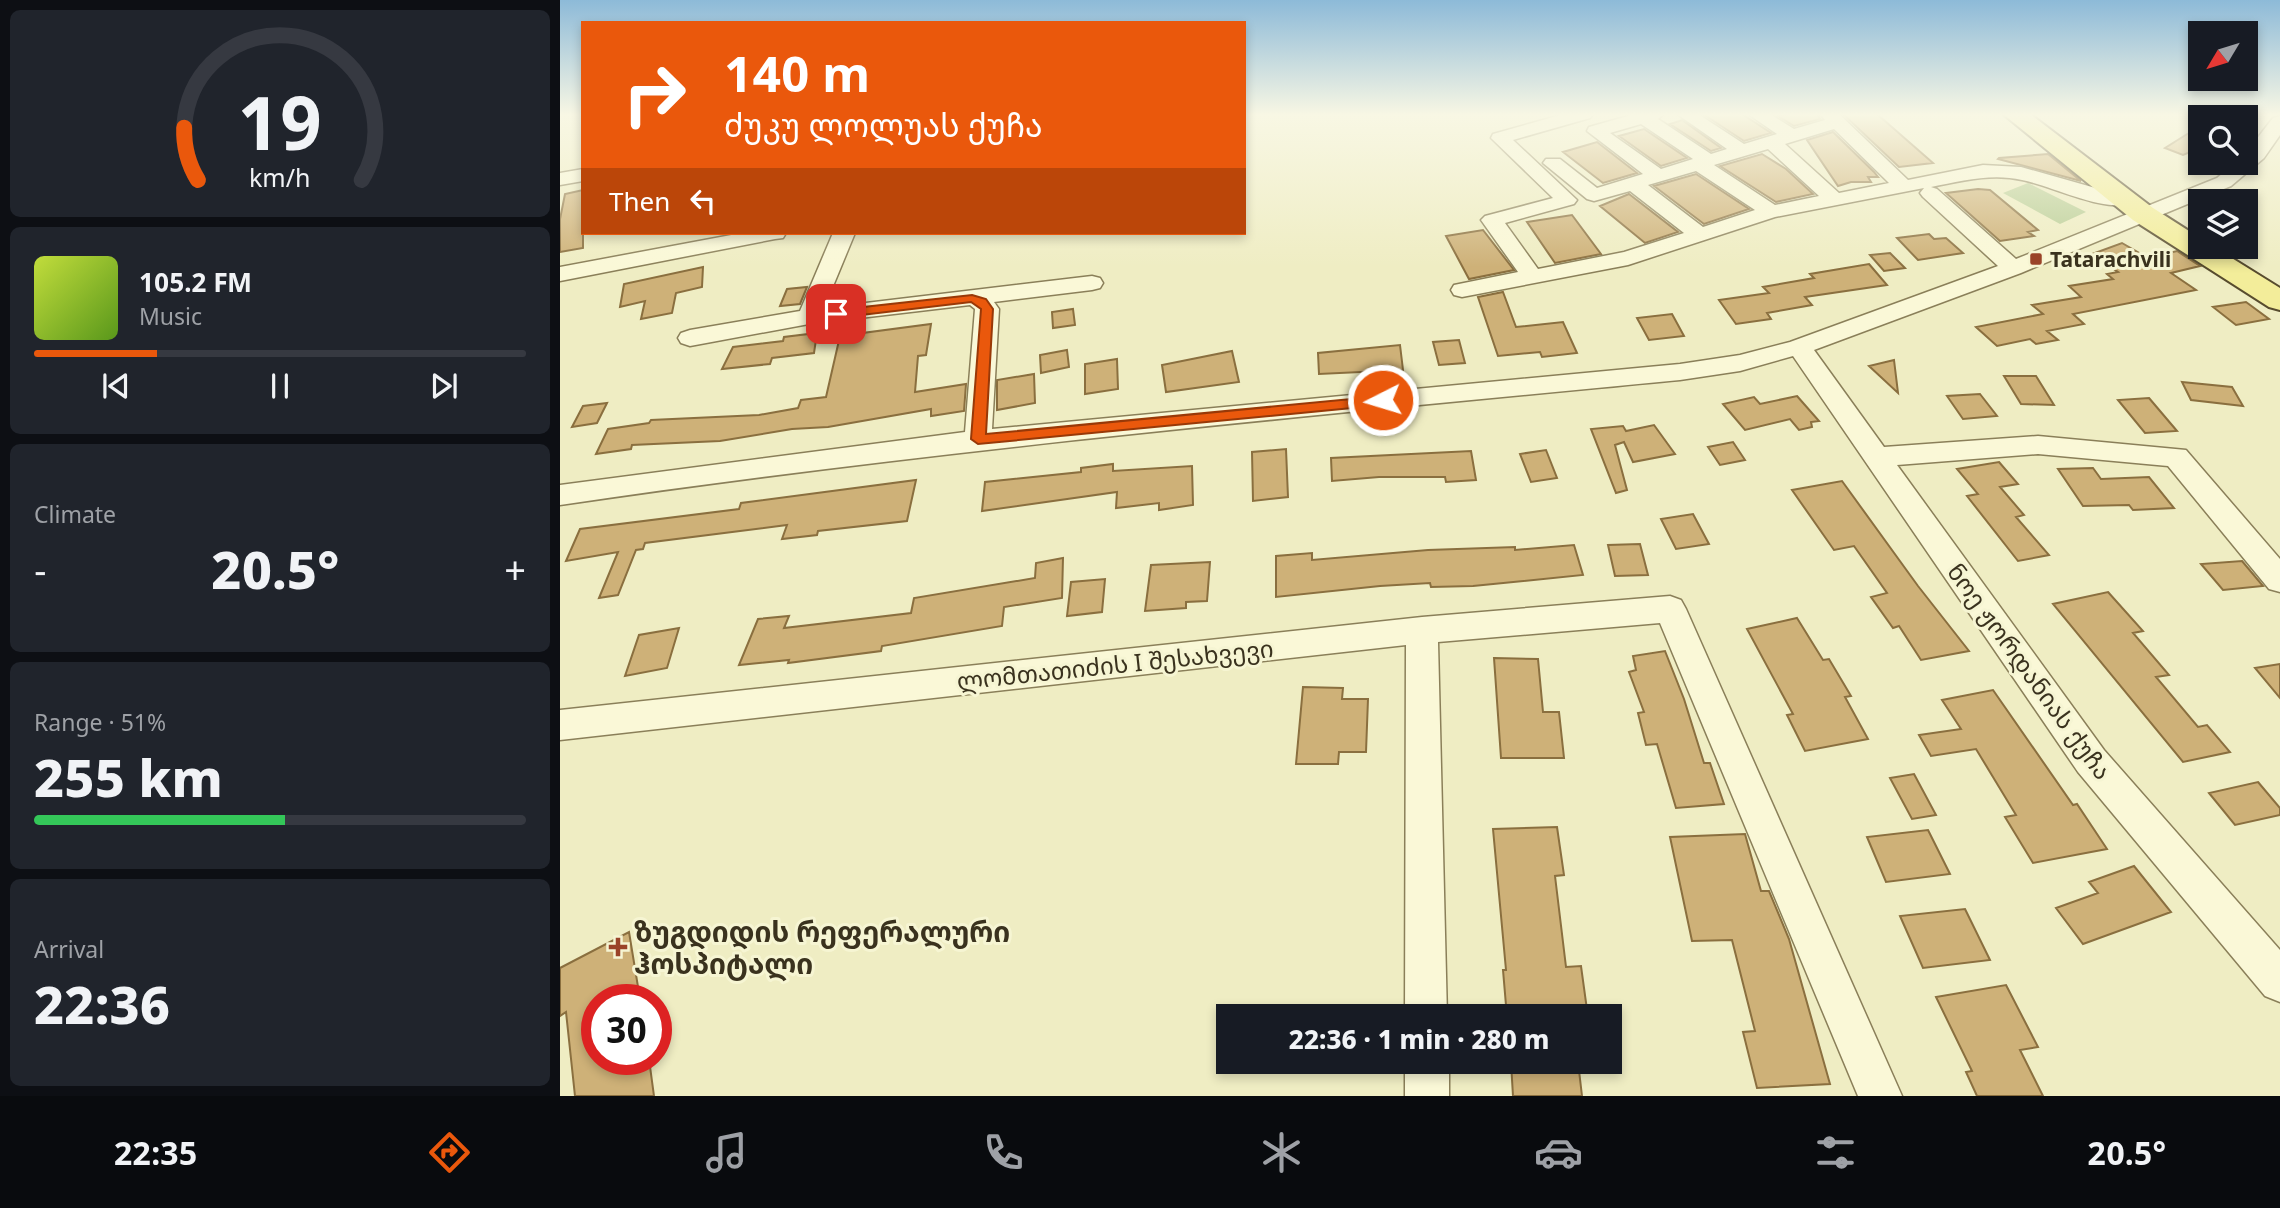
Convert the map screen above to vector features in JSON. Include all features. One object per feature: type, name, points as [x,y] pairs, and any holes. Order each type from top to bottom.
[{"type":"main road","points":[[2082,165],[2139,209],[2280,301]]},
{"type":"street","points":[[1529,165],[1567,200],[1492,219],[1534,278]]},
{"type":"street","points":[[1555,165],[1594,195],[1696,165]]},
{"type":"street","points":[[1643,165],[1658,176]]},
{"type":"street","points":[[1706,165],[1771,212]]},
{"type":"street","points":[[1797,165],[1833,198]]},
{"type":"street","points":[[1882,165],[1904,187]]},
{"type":"street","points":[[560,495],[703,472],[978,439],[1680,372],[1740,363],[1798,346],[2013,268],[2139,209],[2224,182],[2244,165]]},
{"type":"street","points":[[1462,290],[1628,258],[1771,212],[1833,198],[1998,170],[2021,173],[2139,209]]},
{"type":"street","points":[[560,179],[581,175]]},
{"type":"street","points":[[1633,183],[1699,234]]},
{"type":"street","points":[[1930,193],[2013,268]]},
{"type":"street","points":[[560,274],[765,235]]},
{"type":"street","points":[[809,317],[843,235]]},
{"type":"street","points":[[690,338],[809,317],[1092,283]]},
{"type":"street","points":[[972,298],[982,302],[987,309],[978,439]]},
{"type":"street","name":"ნოე ჟორდანიას ქუჩა","points":[[1798,346],[2091,761],[2280,981]]},
{"type":"street","points":[[1877,457],[2038,445],[2176,457],[2280,580]]},
{"type":"street","name":"ლომთათიძის I შესახვევი","points":[[560,725],[1422,630],[1670,609],[1880,1096]]},
{"type":"street","points":[[1422,630],[1426,1004]]},
{"type":"street","points":[[1427,1074],[1427,1096]]},
{"type":"green space","points":[[2028,183],[2086,212],[2060,224],[2003,193]]},
{"type":"building","points":[[1580,165],[1627,165],[1637,173],[1603,183]]},
{"type":"building","points":[[1780,165],[1813,194],[1776,202],[1720,166]]},
{"type":"building","points":[[1824,165],[1867,165],[1878,177],[1868,177],[1871,182],[1851,182],[1838,186]]},
{"type":"building","points":[[2021,165],[2062,165],[2081,181]]},
{"type":"building","points":[[1696,174],[1749,209],[1704,224],[1654,186]]},
{"type":"building","points":[[581,190],[583,248],[560,252],[560,219],[565,194]]},
{"type":"building","points":[[1990,190],[2038,230],[2028,232],[2034,236],[2000,241],[1946,193]]},
{"type":"building","points":[[1629,194],[1678,232],[1645,243],[1600,206]]},
{"type":"building","points":[[1572,215],[1601,254],[1555,263],[1527,222]]},
{"type":"building","points":[[1483,230],[1514,270],[1469,279],[1446,236]]},
{"type":"building","points":[[1929,234],[1934,239],[1946,238],[1963,253],[1918,260],[1897,238]]},
{"type":"building","points":[[2122,243],[2148,258],[2177,251],[2200,266],[2171,273],[2196,290],[2073,314],[2084,324],[2047,331],[2058,340],[2036,344],[2030,339],[1997,346],[1976,327],[2043,314],[2032,305],[2081,297],[2069,286],[2113,279],[2107,274],[2118,272],[2092,254]]},
{"type":"building","points":[[1890,253],[1905,268],[1884,271],[1870,255]]},
{"type":"building","points":[[1869,264],[1887,285],[1805,297],[1812,305],[1767,313],[1771,319],[1736,324],[1719,300],[1769,293],[1763,287],[1814,278],[1810,274]]},
{"type":"building","points":[[703,267],[702,287],[676,293],[672,313],[641,319],[645,301],[620,307],[624,284]]},
{"type":"building","points":[[807,287],[800,304],[780,306],[787,289]]},
{"type":"building","points":[[1503,292],[1516,327],[1563,322],[1577,353],[1542,357],[1540,352],[1498,356],[1478,297]]},
{"type":"building","points":[[2246,302],[2269,319],[2236,325],[2213,307]]},
{"type":"building","points":[[1073,309],[1075,325],[1053,328],[1052,312]]},
{"type":"building","points":[[1672,314],[1684,336],[1649,340],[1637,318]]},
{"type":"building","points":[[931,324],[926,355],[918,356],[915,392],[966,384],[964,411],[931,416],[931,409],[828,427],[792,429],[720,441],[632,445],[631,449],[596,454],[608,429],[649,423],[651,420],[759,415],[798,408],[801,400],[826,397],[840,336]]},
{"type":"building","points":[[817,333],[814,353],[772,358],[770,364],[722,369],[733,347],[783,341],[784,337]]},
{"type":"building","points":[[1459,340],[1465,363],[1439,365],[1433,342]]},
{"type":"building","points":[[1400,345],[1403,370],[1319,374],[1318,353]]},
{"type":"building","points":[[1067,350],[1069,367],[1041,373],[1040,355]]},
{"type":"building","points":[[1232,351],[1239,382],[1166,392],[1162,365]]},
{"type":"building","points":[[1117,359],[1118,389],[1085,394],[1085,364]]},
{"type":"building","points":[[1894,360],[1898,393],[1869,366]]},
{"type":"building","points":[[1034,374],[1035,403],[997,410],[997,380]]},
{"type":"building","points":[[2004,376],[2036,376],[2054,405],[2021,404]]},
{"type":"building","points":[[2182,382],[2232,387],[2243,406],[2191,400]]},
{"type":"building","points":[[1980,394],[1997,416],[1963,419],[1947,396]]},
{"type":"building","points":[[1797,396],[1819,421],[1811,422],[1812,427],[1799,430],[1790,419],[1745,430],[1723,404],[1754,397],[1760,404]]},
{"type":"building","points":[[2149,398],[2177,431],[2145,433],[2118,400]]},
{"type":"building","points":[[607,403],[597,423],[572,427],[583,406]]},
{"type":"building","points":[[1654,425],[1675,454],[1633,462],[1624,442],[1615,445],[1627,490],[1616,493],[1591,429],[1623,426],[1626,431]]},
{"type":"building","points":[[1733,442],[1745,460],[1720,465],[1708,447]]},
{"type":"building","points":[[1286,449],[1288,497],[1253,501],[1252,452]]},
{"type":"building","points":[[1546,450],[1557,478],[1531,482],[1520,454]]},
{"type":"building","points":[[1471,451],[1476,480],[1446,482],[1445,477],[1379,477],[1332,481],[1331,458]]},
{"type":"building","points":[[1999,462],[2018,484],[2000,487],[2024,515],[2016,517],[2049,555],[2018,561],[1967,496],[1978,494],[1957,469]]},
{"type":"building","points":[[1113,464],[1113,471],[1192,466],[1193,505],[1159,510],[1159,503],[1116,508],[1117,492],[982,511],[985,482],[1081,472],[1081,468]]},
{"type":"building","points":[[2093,468],[2101,479],[2149,477],[2174,508],[2133,510],[2129,505],[2083,506],[2058,469]]},
{"type":"building","points":[[916,480],[907,521],[818,531],[817,535],[782,539],[787,525],[645,543],[643,549],[636,550],[618,595],[599,598],[618,552],[566,561],[580,529],[739,509],[741,503]]},
{"type":"building","points":[[1842,481],[1969,651],[1921,660],[1899,626],[1893,628],[1871,597],[1887,593],[1854,546],[1834,550],[1792,490]]},
{"type":"building","points":[[1693,514],[1709,544],[1676,549],[1661,519]]},
{"type":"building","points":[[1640,544],[1648,575],[1615,576],[1608,545]]},
{"type":"building","points":[[1574,545],[1583,575],[1473,586],[1431,587],[1430,583],[1380,586],[1276,597],[1276,556],[1312,553],[1312,560],[1428,550],[1515,547],[1515,550]]},
{"type":"building","points":[[1063,558],[1062,598],[1004,607],[1002,626],[882,646],[881,651],[788,663],[789,660],[739,665],[758,619],[789,616],[784,628],[911,613],[914,598],[1035,578],[1036,563]]},
{"type":"building","points":[[2242,561],[2263,586],[2223,590],[2201,564]]},
{"type":"building","points":[[1210,562],[1207,601],[1186,602],[1186,608],[1145,611],[1151,565]]},
{"type":"building","points":[[1105,579],[1102,612],[1067,616],[1071,582]]},
{"type":"building","points":[[2108,592],[2143,631],[2133,633],[2169,675],[2156,677],[2198,727],[2207,725],[2230,752],[2183,762],[2053,604]]},
{"type":"building","points":[[1797,618],[1823,660],[1829,659],[1851,696],[1845,697],[1868,739],[1805,751],[1787,715],[1793,714],[1747,629]]},
{"type":"building","points":[[679,628],[667,668],[625,676],[639,635]]},
{"type":"building","points":[[1665,651],[1684,699],[1704,763],[1710,763],[1724,804],[1676,808],[1657,744],[1646,745],[1638,713],[1644,712],[1629,672],[1636,670],[1633,656]]},
{"type":"building","points":[[1494,658],[1538,659],[1543,712],[1559,712],[1564,758],[1501,758]]},
{"type":"building","points":[[2280,664],[2280,698],[2255,668]]},
{"type":"building","points":[[1303,687],[1343,688],[1342,699],[1368,699],[1366,752],[1339,752],[1338,764],[1296,764]]},
{"type":"building","points":[[1993,690],[2107,849],[2033,863],[2005,817],[2016,815],[1976,749],[1931,756],[1919,735],[1961,729],[1942,700]]},
{"type":"building","points":[[1914,774],[1936,815],[1912,819],[1890,778]]},
{"type":"building","points":[[2258,782],[2280,808],[2280,815],[2235,825],[2209,793]]},
{"type":"building","points":[[1557,827],[1564,875],[1555,876],[1566,967],[1581,966],[1586,1004],[1506,1004],[1503,970],[1506,970],[1493,829]]},
{"type":"building","points":[[1928,830],[1950,874],[1886,882],[1867,837]]},
{"type":"building","points":[[1745,834],[1761,891],[1769,891],[1789,939],[1830,1084],[1757,1088],[1743,1032],[1755,1031],[1732,940],[1692,941],[1670,837]]},
{"type":"building","points":[[2134,866],[2171,912],[2083,944],[2056,908],[2098,893],[2089,882]]},
{"type":"building","points":[[1965,909],[1990,960],[1923,968],[1900,916]]},
{"type":"building","points":[[629,932],[638,984],[581,984],[581,1075],[651,1075],[654,1096],[575,1096],[566,1012],[560,1016],[560,968]]},
{"type":"building","points":[[2006,985],[2038,1047],[2020,1050],[2043,1096],[1977,1096],[1966,1072],[1972,1071],[1936,997]]},
{"type":"building","points":[[1512,1074],[1579,1074],[1582,1096],[1513,1096]]},
{"type":"place","name":"Tatarachvili","points":[[2036,259]]},
{"type":"place","name":"ზუგდიდის რეფერალური ჰოსპიტალი","points":[[618,947]]},
{"type":"route","points":[[836,314],[972,298],[982,302],[987,309],[978,439],[1383,400]]}]
